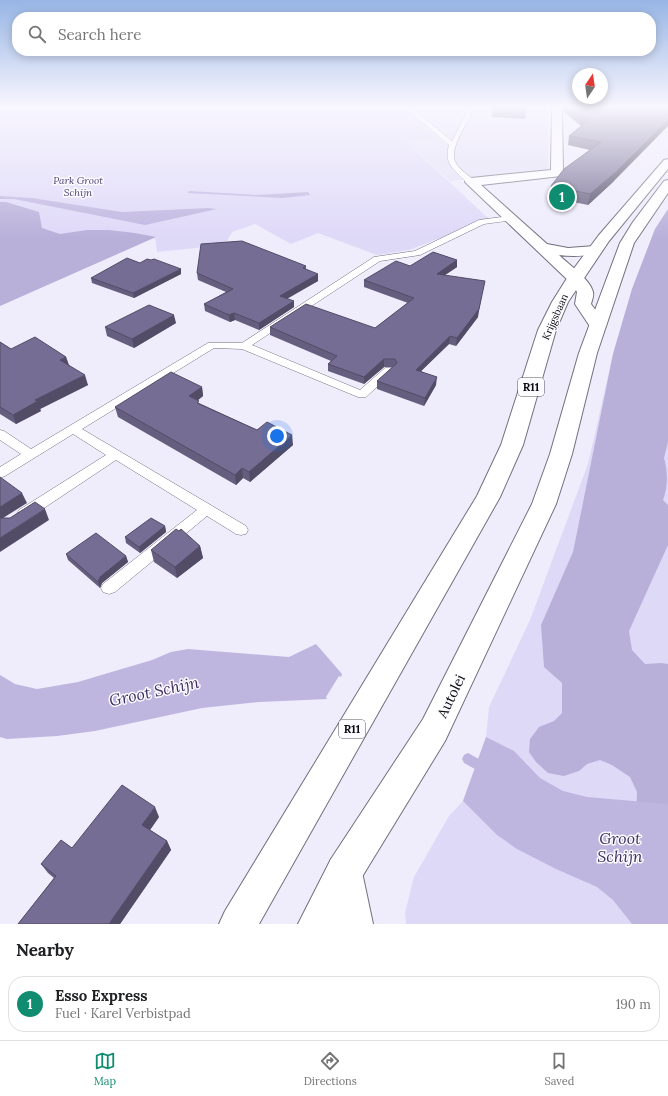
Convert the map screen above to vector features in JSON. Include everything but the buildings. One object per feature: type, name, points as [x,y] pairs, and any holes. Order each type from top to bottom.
[{"type":"main road","points":[[471,182],[557,172],[557,150]]},
{"type":"main road","name":"Krijgsbaan","points":[[238,924],[488,497],[512,445],[547,330],[560,302],[595,250],[668,162]]},
{"type":"main road","points":[[471,182],[575,278],[585,290],[586,295],[584,304],[598,324]]},
{"type":"main road","points":[[598,324],[627,243],[638,225],[668,184]]},
{"type":"main road","points":[[542,248],[568,252],[595,250]]},
{"type":"main road","name":"Autolei","points":[[317,924],[344,872],[434,730],[544,504],[561,454],[588,353],[598,324]]},
{"type":"main road","points":[[344,872],[354,924]]},
{"type":"lane","points":[[451,150],[451,160],[471,182]]},
{"type":"lane","points":[[244,346],[377,259],[417,253],[482,222],[510,218]]},
{"type":"lane","points":[[0,472],[212,345],[244,346],[362,395],[390,370]]},
{"type":"lane","points":[[73,429],[241,530]]},
{"type":"lane","points":[[0,434],[30,454]]},
{"type":"lane","points":[[16,519],[115,455]]},
{"type":"lane","points":[[109,588],[207,509]]},
{"type":"shaded area","points":[[415,150],[548,150],[548,171],[450,181]]},
{"type":"shaded area","points":[[0,202],[6,202],[39,212],[42,228],[60,234],[87,230],[109,230],[156,237],[0,306]]},
{"type":"shaded area","points":[[668,209],[668,442],[664,458],[667,479],[663,500],[668,505],[668,545],[629,631],[632,650],[645,664],[668,664],[668,924],[636,815],[637,792],[630,777],[612,765],[600,760],[587,764],[579,771],[564,776],[548,773],[536,762],[529,752],[530,739],[539,727],[554,721],[562,713],[562,683],[544,667],[541,625],[573,552],[613,354],[632,289],[655,229]]},
{"type":"green space","name":"Park Groot Schijn","points":[[0,150],[415,150],[489,219],[409,250],[377,255],[318,233],[291,244],[255,224],[232,232],[225,245],[157,252],[155,237],[0,306]]},
{"type":"green space","points":[[668,209],[668,924],[406,924],[405,913],[414,877],[449,816],[463,801],[486,737],[489,707],[530,620],[588,464],[613,354],[632,289],[655,229]]},
{"type":"water","points":[[189,191],[258,195],[308,192],[310,195],[283,198],[188,193]]},
{"type":"water","points":[[0,196],[32,198],[122,212],[209,208],[217,209],[145,225],[14,199],[0,199]]},
{"type":"water","name":"Groot Schijn","points":[[316,644],[342,674],[341,677],[339,676],[326,697],[327,699],[259,702],[202,708],[95,731],[57,736],[7,739],[0,737],[0,675],[15,684],[37,689],[78,682],[152,660],[171,652],[188,649],[289,657]]},
{"type":"water","name":"Groot Schijn","points":[[486,737],[514,751],[540,778],[563,791],[587,797],[668,804],[668,924],[632,924],[613,900],[597,887],[556,869],[517,849],[497,835],[463,801]]},
{"type":"waterway","name":"Groot Schijn","points":[[468,759],[484,768]]},
{"type":"place","name":"Esso Express","points":[[562,197]]}]
